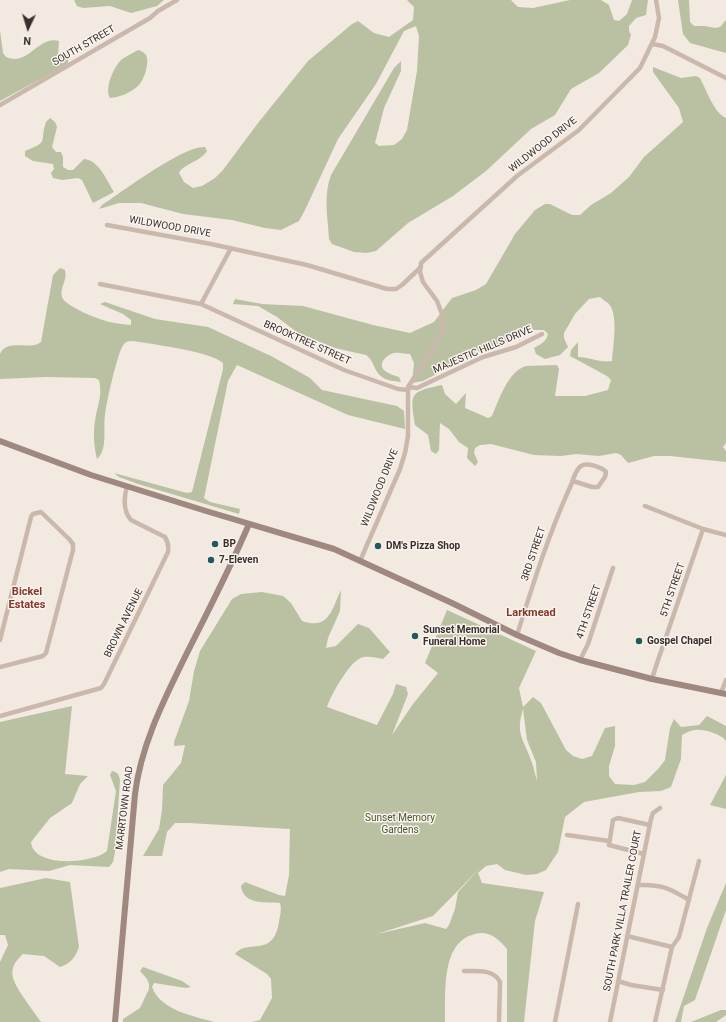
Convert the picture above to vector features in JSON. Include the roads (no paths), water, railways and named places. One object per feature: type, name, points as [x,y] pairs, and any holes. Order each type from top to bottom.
[{"type":"main road","points":[[0,441],[91,475],[334,549],[452,603],[517,635],[580,660],[652,679],[723,693]]},
{"type":"main road","name":"MARRTOWN ROAD","points":[[115,1022],[133,809],[137,777],[145,747],[159,712],[234,560],[249,524]]},
{"type":"street","name":"SOUTH STREET","points":[[0,105],[150,18],[177,0]]},
{"type":"street","name":"WILDWOOD DRIVE","points":[[107,225],[230,248],[307,265],[387,289],[396,289],[421,267],[421,263],[517,176],[579,130],[640,68],[655,37],[659,18],[656,0]]},
{"type":"street","points":[[652,44],[663,46],[726,78]]},
{"type":"street","points":[[100,284],[201,304],[230,248]]},
{"type":"street","points":[[408,389],[438,339],[443,327],[442,314],[437,301],[423,282],[420,272],[421,267]]},
{"type":"street","name":"BROOKTREE STREET","points":[[201,304],[344,370],[398,389],[408,389]]},
{"type":"street","name":"MAJESTIC HILLS DRIVE","points":[[408,389],[417,388],[483,357],[516,348],[542,334]]},
{"type":"street","name":"WILDWOOD DRIVE","points":[[360,561],[400,469],[405,453],[408,436],[408,389]]},
{"type":"street","name":"3RD STREET","points":[[517,635],[547,543],[573,481],[579,467],[582,464],[587,464],[604,469],[606,472],[605,477],[598,487],[592,487],[573,481]]},
{"type":"street","name":"BROWN AVENUE","points":[[0,716],[101,688],[104,684],[168,552],[169,547],[168,540],[165,537],[131,520],[128,516],[125,500],[127,486]]},
{"type":"street","points":[[645,506],[703,529],[726,535]]},
{"type":"street","points":[[0,640],[31,517],[33,514],[41,512],[69,539],[73,550],[46,653],[43,656],[0,667]]},
{"type":"street","name":"5TH STREET","points":[[652,679],[654,669],[703,529]]},
{"type":"street","name":"4TH STREET","points":[[580,660],[588,644],[613,568]]},
{"type":"street","points":[[723,693],[726,680]]},
{"type":"street","name":"SOUTH PARK VILLA TRAILER COURT","points":[[610,1022],[650,825],[653,813],[660,808]]},
{"type":"street","points":[[609,842],[611,829],[615,819],[618,818],[650,825]]},
{"type":"street","points":[[566,836],[609,842],[609,845],[644,854]]},
{"type":"street","points":[[655,1022],[672,947],[679,937],[699,861]]},
{"type":"street","points":[[638,885],[652,884],[662,886],[689,900]]},
{"type":"street","points":[[555,1022],[578,904]]},
{"type":"street","points":[[627,936],[672,947]]},
{"type":"street","points":[[464,971],[480,971],[493,974],[498,978],[500,982],[499,1022]]},
{"type":"street","points":[[618,981],[631,985],[663,990]]},
{"type":"place","name":"BP","points":[[215,544]]},
{"type":"place","name":"DM's Pizza Shop","points":[[378,546]]},
{"type":"place","name":"7-Eleven","points":[[211,560]]},
{"type":"place","name":"Sunset Memorial Funeral Home","points":[[415,636]]},
{"type":"place","name":"Gospel Chapel","points":[[639,641]]},
{"type":"district","name":"Bickel Estates","points":[[27,598]]},
{"type":"district","name":"Larkmead","points":[[531,613]]},
{"type":"park label","name":"Sunset Memory Gardens","points":[[400,824]]}]
